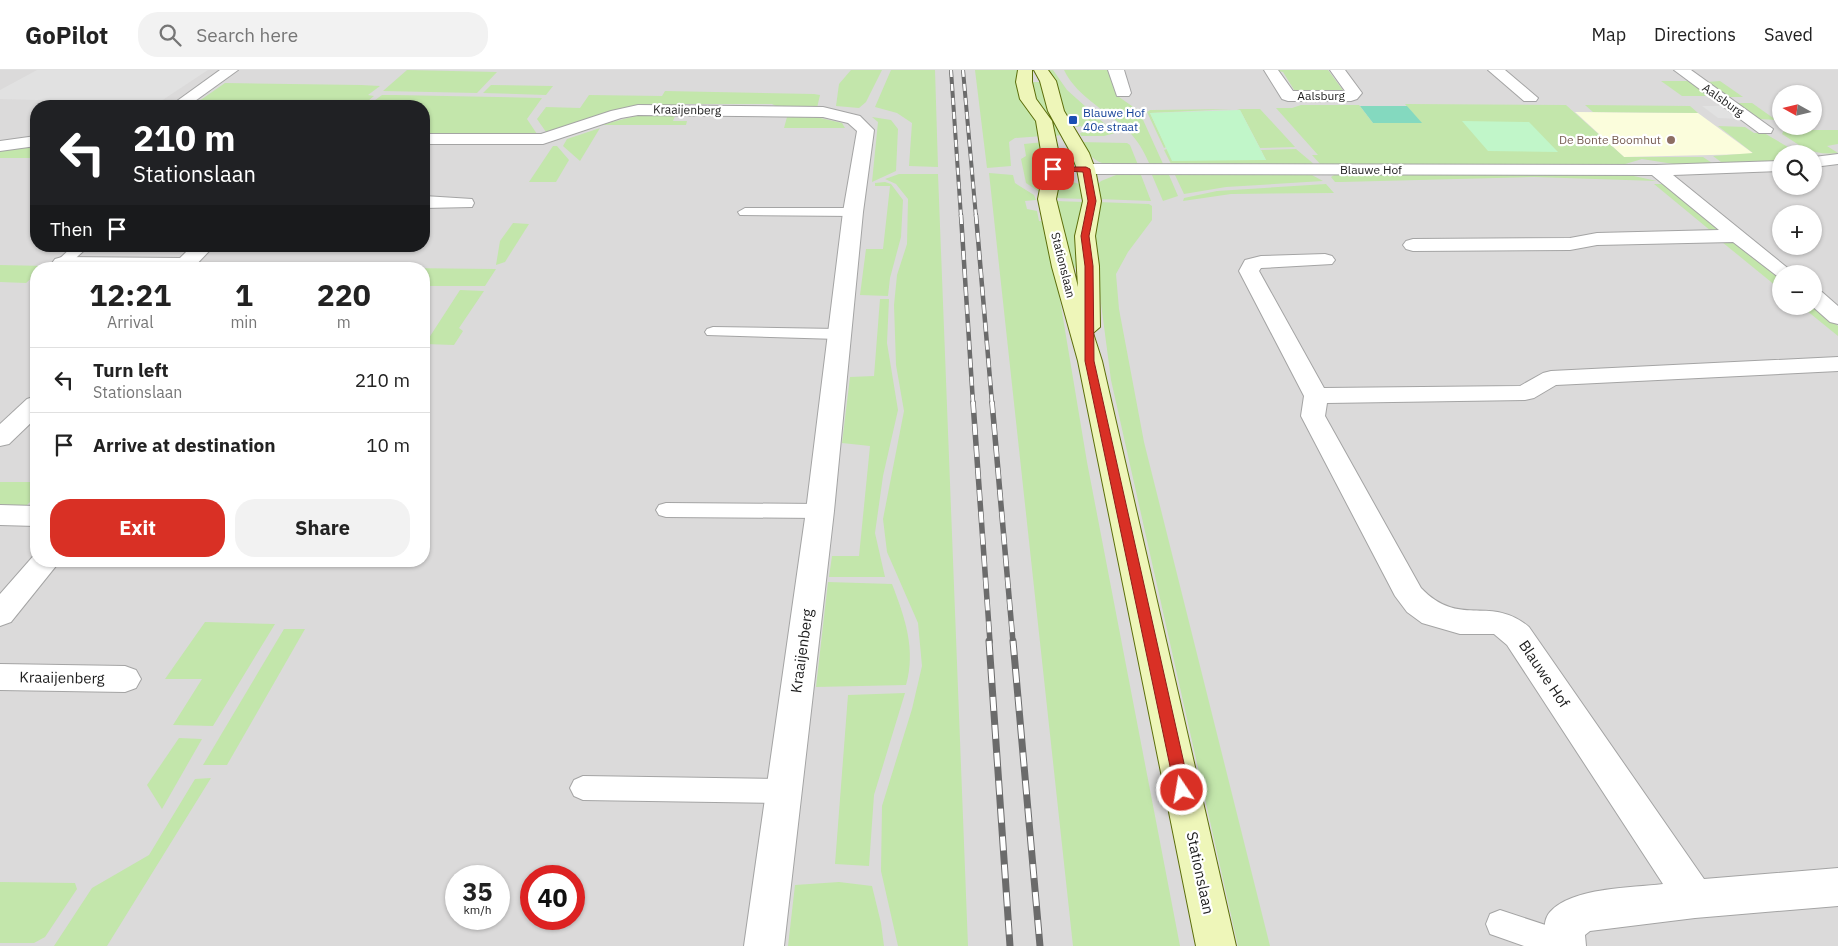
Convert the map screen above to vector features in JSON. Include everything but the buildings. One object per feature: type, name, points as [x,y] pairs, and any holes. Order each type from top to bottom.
[{"type":"street","points":[[187,100],[230,70]]},
{"type":"street","name":"Stationslaan","points":[[1025,70],[1024,82],[1028,99],[1044,121],[1053,169],[1047,199],[1062,267],[1090,361],[1216,946]]},
{"type":"street","name":"Stationslaan","points":[[1040,70],[1048,81],[1056,111],[1080,152],[1086,169],[1092,201],[1085,236],[1089,266],[1090,361]]},
{"type":"street","points":[[1116,70],[1123,93]]},
{"type":"street","name":"Aalsburg","points":[[1271,70],[1288,96],[1351,96],[1354,93],[1337,70]]},
{"type":"street","points":[[1496,70],[1507,77],[1530,98]]},
{"type":"street","name":"Aalsburg","points":[[1681,70],[1765,129]]},
{"type":"street","name":"Kraaijenberg","points":[[430,139],[543,139],[617,114],[638,110],[831,113],[854,119],[866,130],[853,212],[838,334],[820,511],[764,946]]},
{"type":"street","points":[[0,146],[30,142]]},
{"type":"street","points":[[1822,161],[1838,159]]},
{"type":"street","name":"Blauwe Hof","points":[[1086,169],[1656,170],[1772,166]]},
{"type":"street","points":[[1053,169],[1086,169]]},
{"type":"street","points":[[1656,170],[1773,265]]},
{"type":"street","points":[[430,202],[465,203]]},
{"type":"street","points":[[1413,245],[1468,243],[1494,245],[1570,244],[1597,239],[1738,236]]},
{"type":"street","points":[[186,262],[197,252]]},
{"type":"street","name":"Blauwe Hof","points":[[1325,260],[1261,262],[1252,264],[1249,271],[1316,396],[1313,416],[1410,596],[1427,612],[1441,619],[1454,622],[1498,622],[1508,627],[1518,636],[1696,899]]},
{"type":"street","points":[[1822,304],[1838,317]]},
{"type":"street","points":[[1316,396],[1524,393],[1551,378],[1838,364]]},
{"type":"street","points":[[0,438],[30,410]]},
{"type":"street","points":[[0,516],[30,516]]},
{"type":"street","points":[[0,614],[41,567]]},
{"type":"street","name":"Kraaijenberg","points":[[0,677],[125,679]]},
{"type":"street","points":[[1566,945],[1564,926],[1583,913],[1696,899],[1838,887]]},
{"type":"lane","points":[[745,212],[853,212]]},
{"type":"lane","points":[[63,262],[75,252]]},
{"type":"lane","points":[[713,332],[838,334]]},
{"type":"lane","points":[[666,510],[820,511]]},
{"type":"lane","points":[[583,788],[783,791]]},
{"type":"lane","points":[[1500,924],[1566,945]]},
{"type":"shaded area","points":[[0,70],[1838,70],[1838,946],[0,946]]},
{"type":"shaded area","points":[[37,70],[208,70],[163,100],[0,99],[0,90]]},
{"type":"shaded area","points":[[1702,106],[1724,106],[1741,119],[1718,118]]},
{"type":"shaded area","name":"De Bonte Boomhut","points":[[1575,112],[1698,113],[1754,154],[1624,157]]},
{"type":"green space","points":[[407,70],[497,72],[477,93],[383,91]]},
{"type":"green space","points":[[851,70],[882,70],[866,102],[859,108],[836,106],[839,84]]},
{"type":"green space","points":[[891,70],[935,70],[938,167],[909,166],[912,123],[897,113],[875,107]]},
{"type":"green space","points":[[975,70],[1018,70],[1043,136],[1015,138],[1009,142],[1011,166],[987,168]]},
{"type":"green space","points":[[1048,70],[1053,70],[1067,90],[1115,133],[1104,136],[1081,136],[1080,133],[1085,132],[1081,126],[1076,127],[1070,117],[1064,117]]},
{"type":"green space","points":[[1064,70],[1110,70],[1119,97],[1139,111],[1164,166],[1150,165],[1132,135],[1086,97],[1070,80]]},
{"type":"green space","points":[[1274,70],[1328,70],[1345,93],[1296,93],[1283,72]]},
{"type":"green space","points":[[1661,81],[1688,81],[1709,96],[1682,96]]},
{"type":"green space","points":[[1720,81],[1743,97],[1728,97],[1707,82]]},
{"type":"green space","points":[[1030,82],[1042,82],[1065,135],[1053,136],[1034,99]]},
{"type":"green space","points":[[225,83],[380,86],[368,95],[374,96],[369,100],[201,100]]},
{"type":"green space","points":[[491,85],[553,86],[546,95],[483,93]]},
{"type":"green space","points":[[665,91],[820,95],[817,108],[778,107],[772,104],[682,104],[680,107],[619,111],[546,132],[537,119],[546,107],[580,108],[589,95],[662,96]]},
{"type":"green space","points":[[382,95],[542,98],[527,119],[537,134],[430,134],[430,100],[375,100]]},
{"type":"green space","points":[[1737,103],[1752,103],[1772,117],[1772,120],[1760,119]]},
{"type":"green space","points":[[1405,104],[1566,105],[1624,157],[1703,157],[1715,165],[1680,165],[1642,159],[1622,165],[1321,165],[1312,155],[1318,155],[1276,108],[1292,108],[1301,105],[1359,105],[1373,123],[1421,123]]},
{"type":"green space","points":[[1585,105],[1690,106],[1698,113],[1593,112]]},
{"type":"green space","points":[[1360,106],[1407,106],[1422,123],[1373,123]]},
{"type":"green space","points":[[1233,109],[1150,113],[1166,147],[1164,148],[1147,112],[1150,110]]},
{"type":"green space","points":[[1237,109],[1260,109],[1295,147],[1260,148],[1240,110]]},
{"type":"green space","points":[[1240,110],[1266,160],[1172,161],[1150,113]]},
{"type":"green space","points":[[643,114],[676,114],[673,121],[687,121],[686,125],[601,125]]},
{"type":"green space","points":[[787,117],[816,117],[842,123],[845,128],[784,128]]},
{"type":"green space","points":[[872,117],[891,120],[898,129],[896,171],[872,182],[878,122]]},
{"type":"green space","points":[[1462,121],[1529,122],[1558,152],[1488,151]]},
{"type":"green space","points":[[1718,126],[1745,127],[1754,133],[1764,133],[1785,145],[1772,145],[1772,161],[1725,165],[1713,156],[1753,153]]},
{"type":"green space","points":[[600,128],[580,161],[563,146],[567,139]]},
{"type":"green space","points":[[1822,130],[1838,130],[1838,144],[1827,146],[1838,153],[1822,153],[1822,145],[1799,145],[1784,135],[1822,135]]},
{"type":"green space","points":[[1044,142],[1049,165],[1041,193],[1026,183],[1021,159],[1026,156],[1024,144]]},
{"type":"green space","points":[[1079,142],[1127,143],[1130,145],[1138,165],[1104,164],[1092,157]]},
{"type":"green space","points":[[553,146],[557,146],[569,160],[556,182],[529,182]]},
{"type":"green space","points":[[30,147],[30,158],[0,158],[0,150]]},
{"type":"green space","points":[[1167,149],[1168,151],[1266,160],[1261,150],[1296,149],[1315,165],[1172,166],[1164,150]]},
{"type":"green space","points":[[989,173],[1013,175],[1015,183],[1034,195],[1036,200],[1025,201],[1027,209],[1037,211],[1039,221],[1047,222],[1087,462],[1180,946],[1073,946]]},
{"type":"green space","points":[[899,174],[938,174],[968,946],[898,946],[881,871],[882,806],[912,709],[922,666],[918,623],[887,552],[883,519],[904,411],[896,365],[894,305],[897,275],[907,244],[908,199],[896,184],[885,179]]},
{"type":"green space","points":[[1116,175],[1141,175],[1151,201],[1097,199],[1097,185],[1101,181]]},
{"type":"green space","points":[[1152,175],[1169,175],[1178,196],[1163,201]]},
{"type":"green space","points":[[1175,175],[1312,175],[1323,181],[1226,187],[1184,194]]},
{"type":"green space","points":[[1334,175],[1629,175],[1657,181],[1534,177],[1335,182],[1331,177]]},
{"type":"green space","points":[[1069,181],[1083,185],[1084,199],[1054,198],[1057,183]]},
{"type":"green space","points":[[885,182],[891,184],[903,200],[901,237],[890,278],[888,296],[860,295],[866,249],[883,249],[890,186],[875,186],[875,183]]},
{"type":"green space","points":[[1326,184],[1334,193],[1231,194],[1183,201],[1184,198],[1217,191]]},
{"type":"green space","points":[[1654,184],[1664,184],[1719,230],[1711,231]]},
{"type":"green space","points":[[1055,201],[1084,202],[1079,268],[1070,267]]},
{"type":"green space","points":[[1098,202],[1149,204],[1152,206],[1152,220],[1128,252],[1116,274],[1119,309],[1144,442],[1270,946],[1238,946],[1111,380],[1093,242]]},
{"type":"green space","points":[[513,223],[529,224],[505,262],[496,265],[500,241]]},
{"type":"green space","points":[[1734,241],[1772,273],[1772,283],[1722,242]]},
{"type":"green space","points":[[0,265],[30,266],[30,279],[26,283],[0,282]]},
{"type":"green space","points":[[430,268],[496,269],[485,286],[430,286]]},
{"type":"green space","points":[[460,290],[484,291],[459,328],[463,331],[454,345],[430,344],[430,336]]},
{"type":"green space","points":[[880,299],[889,299],[887,343],[898,410],[883,476],[875,533],[885,577],[829,577],[832,556],[859,556],[870,446],[842,443],[850,377],[874,376]]},
{"type":"green space","points":[[1822,313],[1838,326],[1838,336],[1812,315],[1822,315]]},
{"type":"green space","points":[[0,482],[30,482],[30,502],[23,509],[0,509]]},
{"type":"green space","points":[[828,582],[892,584],[908,634],[910,659],[906,685],[816,687]]},
{"type":"green space","points":[[205,622],[275,624],[213,726],[173,725],[202,679],[165,679]]},
{"type":"green space","points":[[284,629],[305,629],[227,765],[203,765]]},
{"type":"green space","points":[[905,693],[874,795],[869,866],[835,864],[848,695]]},
{"type":"green space","points":[[179,738],[202,739],[162,809],[147,785]]},
{"type":"green space","points":[[211,778],[107,946],[54,946],[92,888],[149,855],[195,779]]},
{"type":"green space","points":[[0,882],[75,883],[77,889],[45,937],[34,943],[0,943]]},
{"type":"green space","points":[[839,882],[872,886],[881,923],[884,946],[788,946],[795,885]]},
{"type":"railway","points":[[951,70],[961,217]]},
{"type":"railway","points":[[963,70],[976,217]]},
{"type":"railway","points":[[961,215],[973,403]]},
{"type":"railway","points":[[976,215],[992,403]]},
{"type":"railway","points":[[973,402],[990,642]]},
{"type":"railway","points":[[992,402],[1013,642]]},
{"type":"railway","points":[[989,641],[1010,946]]},
{"type":"railway","points":[[1013,641],[1040,946]]},
{"type":"place","name":"Blauwe Hof 40e straat","points":[[1073,120]]},
{"type":"place","name":"De Bonte Boomhut","points":[[1671,140]]},
{"type":"route","points":[[1053,169],[1086,169],[1092,201],[1085,236],[1089,266],[1090,361],[1182,790]]}]
